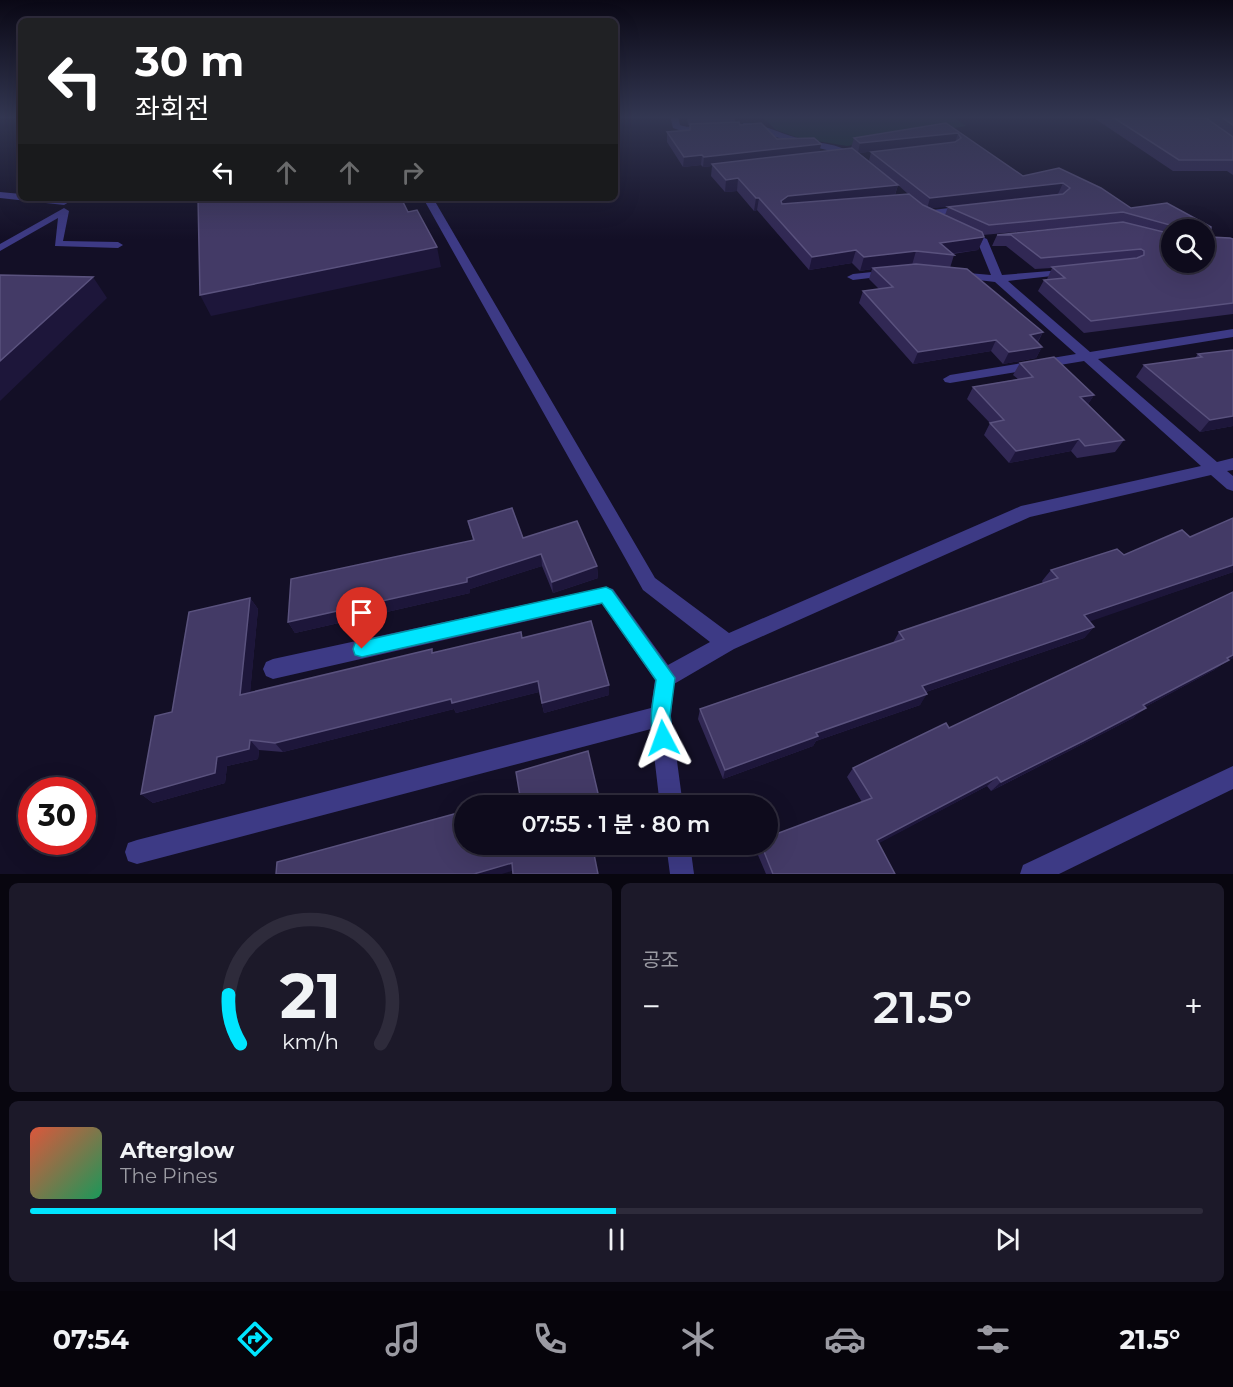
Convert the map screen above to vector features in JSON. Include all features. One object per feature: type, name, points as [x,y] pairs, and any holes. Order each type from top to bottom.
[{"type":"street","points":[[829,158],[847,157]]},
{"type":"street","points":[[859,157],[873,172]]},
{"type":"street","points":[[0,195],[18,197]]},
{"type":"street","points":[[46,201],[65,204]]},
{"type":"street","points":[[430,201],[649,584],[727,643]]},
{"type":"street","points":[[980,208],[921,211],[989,241],[998,279],[1233,485]]},
{"type":"street","points":[[944,274],[998,279],[1086,269]]},
{"type":"street","points":[[853,278],[900,272]]},
{"type":"street","points":[[950,379],[1233,333]]},
{"type":"street","points":[[666,678],[727,643],[1027,511],[1233,464]]},
{"type":"street","points":[[273,669],[606,595],[666,678],[660,716],[671,795]]},
{"type":"street","points":[[137,852],[660,716]]},
{"type":"street","points":[[1032,874],[1233,777]]},
{"type":"street","points":[[679,855],[682,874]]},
{"type":"lane","points":[[65,204],[58,244],[118,245]]},
{"type":"lane","points":[[0,248],[65,204]]},
{"type":"building","points":[[775,157],[863,157],[898,185],[788,196],[781,201],[782,204],[909,194],[923,205],[982,232],[984,237],[940,243],[954,255],[916,251],[864,257],[856,250],[812,257],[738,178],[726,180],[712,164]]},
{"type":"building","points":[[877,157],[995,157],[1023,176],[1059,168],[1101,188],[1131,208],[1167,203],[1196,219],[1161,219],[1161,222],[1123,212],[989,225],[948,207],[1063,194],[1070,188],[1063,183],[930,198]]},
{"type":"building","points":[[1174,157],[1233,157],[1233,160],[1179,160]]},
{"type":"building","points":[[198,201],[402,201],[408,212],[417,210],[437,247],[200,295]]},
{"type":"building","points":[[1123,222],[1161,231],[1161,273],[1215,273],[1215,237],[1233,239],[1233,303],[1091,321],[1044,280],[1065,278],[1052,267],[1137,258],[1144,255],[1144,251],[1141,249],[1041,258],[1011,235],[997,235]]},
{"type":"building","points":[[916,264],[967,269],[1043,332],[1030,335],[1042,347],[1009,352],[996,340],[918,352],[863,291],[893,287],[873,268]]},
{"type":"building","points":[[0,275],[93,277],[0,361]]},
{"type":"building","points":[[1233,350],[1233,416],[1210,420],[1144,365],[1202,357],[1198,354]]},
{"type":"building","points":[[1054,357],[1094,395],[1080,397],[1124,440],[1085,446],[1079,439],[1016,451],[990,423],[1004,420],[973,387],[1033,377],[1020,363]]},
{"type":"building","points":[[512,508],[523,538],[577,521],[597,566],[552,582],[541,554],[467,578],[467,582],[288,622],[291,579],[474,540],[468,521]]},
{"type":"building","points":[[1233,518],[1233,565],[1084,615],[1094,627],[922,686],[927,694],[816,733],[818,736],[725,770],[700,709],[904,639],[899,632],[1058,578],[1051,570],[1117,549],[1124,555],[1182,530],[1190,537]]},
{"type":"building","points":[[1233,592],[1233,655],[1227,658],[1229,660],[1143,705],[1146,708],[1083,741],[1001,782],[997,777],[877,840],[895,874],[773,874],[765,855],[778,855],[778,833],[872,798],[853,768],[946,723],[949,728]]},
{"type":"building","points":[[250,598],[240,695],[432,649],[432,653],[521,632],[522,638],[591,621],[609,685],[542,703],[538,681],[452,703],[451,699],[275,743],[250,740],[249,749],[217,757],[215,773],[141,794],[155,716],[172,712],[189,612]]},
{"type":"building","points":[[588,751],[598,795],[520,795],[516,772]]},
{"type":"building","points":[[454,814],[454,855],[594,855],[598,874],[513,874],[512,863],[474,874],[276,874],[277,862]]},
{"type":"route","points":[[362,649],[606,595],[666,678],[660,716],[663,738]]}]
